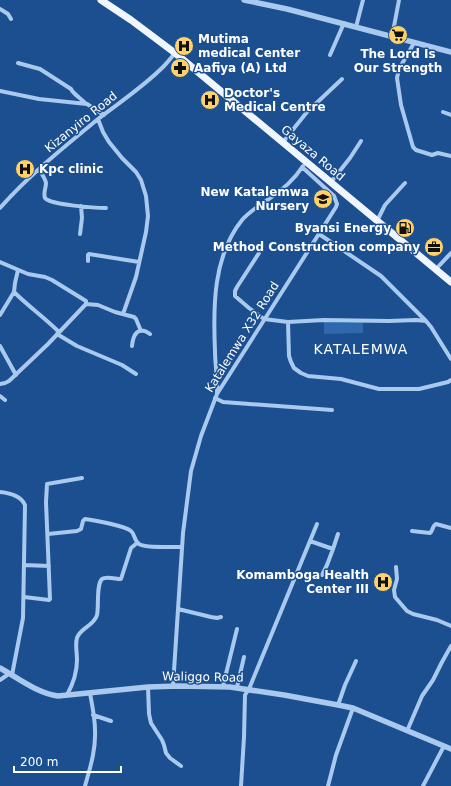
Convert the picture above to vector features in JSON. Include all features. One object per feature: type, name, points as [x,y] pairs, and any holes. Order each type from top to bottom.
[{"type":"main road","name":"Gayaza Road","points":[[101,0],[131,20],[174,53],[283,142],[304,164],[331,182],[451,282]]},
{"type":"street","points":[[244,0],[344,23],[451,52]]},
{"type":"street","points":[[356,27],[363,0]]},
{"type":"street","points":[[392,37],[399,0]]},
{"type":"street","points":[[0,9],[8,14],[12,19]]},
{"type":"street","points":[[330,55],[344,23]]},
{"type":"street","points":[[414,43],[398,69],[397,78],[401,105],[413,147],[416,150],[432,155],[438,153],[451,156]]},
{"type":"street","name":"Kizanyiro Road","points":[[0,208],[26,180],[98,119],[141,87],[164,66],[174,53]]},
{"type":"street","points":[[18,63],[40,69],[70,88],[87,104],[104,115]]},
{"type":"street","points":[[283,142],[307,112],[342,79]]},
{"type":"street","points":[[0,91],[39,99],[87,104]]},
{"type":"street","points":[[443,112],[451,115]]},
{"type":"street","points":[[98,119],[109,142],[136,172],[143,184],[146,196],[148,216],[146,232],[133,286],[124,314]]},
{"type":"street","points":[[331,182],[361,141]]},
{"type":"street","points":[[304,164],[298,174],[281,190],[246,216],[234,232],[225,250],[217,285],[214,327],[217,386],[216,396],[223,402],[332,410]]},
{"type":"street","name":"Katalemwa X32 Road","points":[[173,686],[182,547],[193,463],[216,396],[337,204],[330,192],[304,164]]},
{"type":"street","points":[[39,169],[46,183],[44,195],[46,200],[56,203],[106,208]]},
{"type":"street","points":[[377,220],[385,205],[406,183]]},
{"type":"street","points":[[80,234],[82,218],[81,206]]},
{"type":"street","points":[[319,234],[381,276],[426,321],[451,359]]},
{"type":"street","points":[[259,253],[234,294],[264,319],[288,322],[324,320],[426,321]]},
{"type":"street","points":[[436,269],[451,253]]},
{"type":"street","points":[[88,261],[88,255],[90,254],[139,262]]},
{"type":"street","points":[[0,264],[56,282],[86,301],[86,304]]},
{"type":"street","points":[[0,315],[14,292],[18,270]]},
{"type":"street","points":[[14,292],[51,324],[58,333],[77,346],[122,365],[136,374]]},
{"type":"street","points":[[86,304],[98,305],[115,312],[134,317],[141,331]]},
{"type":"street","points":[[0,384],[7,382],[16,375],[86,304]]},
{"type":"street","points":[[288,322],[289,356],[294,368],[301,373],[314,377],[341,380],[379,389],[419,390],[451,380]]},
{"type":"street","points":[[132,346],[134,336],[137,333],[146,331],[150,334]]},
{"type":"street","points":[[0,346],[16,375]]},
{"type":"street","points":[[0,396],[5,400]]},
{"type":"street","points":[[24,597],[50,600],[46,502],[47,484],[82,478]]},
{"type":"street","points":[[0,492],[18,497],[26,505],[24,618],[11,674],[0,680]]},
{"type":"street","points":[[48,534],[78,531],[81,529],[83,520],[85,519],[128,529],[133,532],[137,543],[141,545],[182,547]]},
{"type":"street","points":[[241,786],[245,695],[249,689],[317,524]]},
{"type":"street","points":[[412,531],[430,533],[436,524],[451,528]]},
{"type":"street","points":[[322,574],[327,565],[338,534]]},
{"type":"street","points":[[310,541],[333,549]]},
{"type":"street","points":[[67,695],[72,687],[76,671],[77,639],[78,636],[95,619],[101,581],[105,578],[121,579],[131,548],[137,543]]},
{"type":"street","points":[[24,565],[49,566]]},
{"type":"street","points":[[396,567],[397,579],[394,590],[395,597],[407,610],[413,614],[437,620],[451,626]]},
{"type":"street","points":[[178,609],[211,617],[221,617]]},
{"type":"street","points":[[223,686],[237,629]]},
{"type":"street","points":[[407,731],[422,696],[433,680],[451,646]]},
{"type":"street","points":[[237,687],[244,657]]},
{"type":"street","points":[[338,705],[345,685],[356,662]]},
{"type":"street","name":"Waliggo Road","points":[[0,668],[49,695],[58,696],[173,686],[223,686],[249,689],[353,708],[451,749]]},
{"type":"street","points":[[148,687],[149,714],[151,723],[162,740],[166,753],[181,766]]},
{"type":"street","points":[[85,786],[95,745],[94,715],[90,693]]},
{"type":"street","points":[[328,786],[336,755],[353,708]]},
{"type":"street","points":[[94,715],[111,721]]},
{"type":"street","points":[[423,786],[444,746]]},
{"type":"shaded area","points":[[324,321],[363,321],[363,333],[324,334]]},
{"type":"place","name":"The Lord Is Our Strength","points":[[398,35]]},
{"type":"place","name":"Mutima medical Center","points":[[184,46]]},
{"type":"place","name":"Aafiya (A) Ltd","points":[[180,68]]},
{"type":"place","name":"Doctor's Medical Centre","points":[[210,100]]},
{"type":"place","name":"Kpc clinic","points":[[25,169]]},
{"type":"place","name":"New Katalemwa Nursery","points":[[323,199]]},
{"type":"place","name":"Byansi Energy","points":[[405,228]]},
{"type":"place","name":"Method Construction company","points":[[434,247]]},
{"type":"place","name":"Komamboga Health Center III","points":[[383,582]]},
{"type":"district","name":"KATALEMWA","points":[[361,349]]}]
